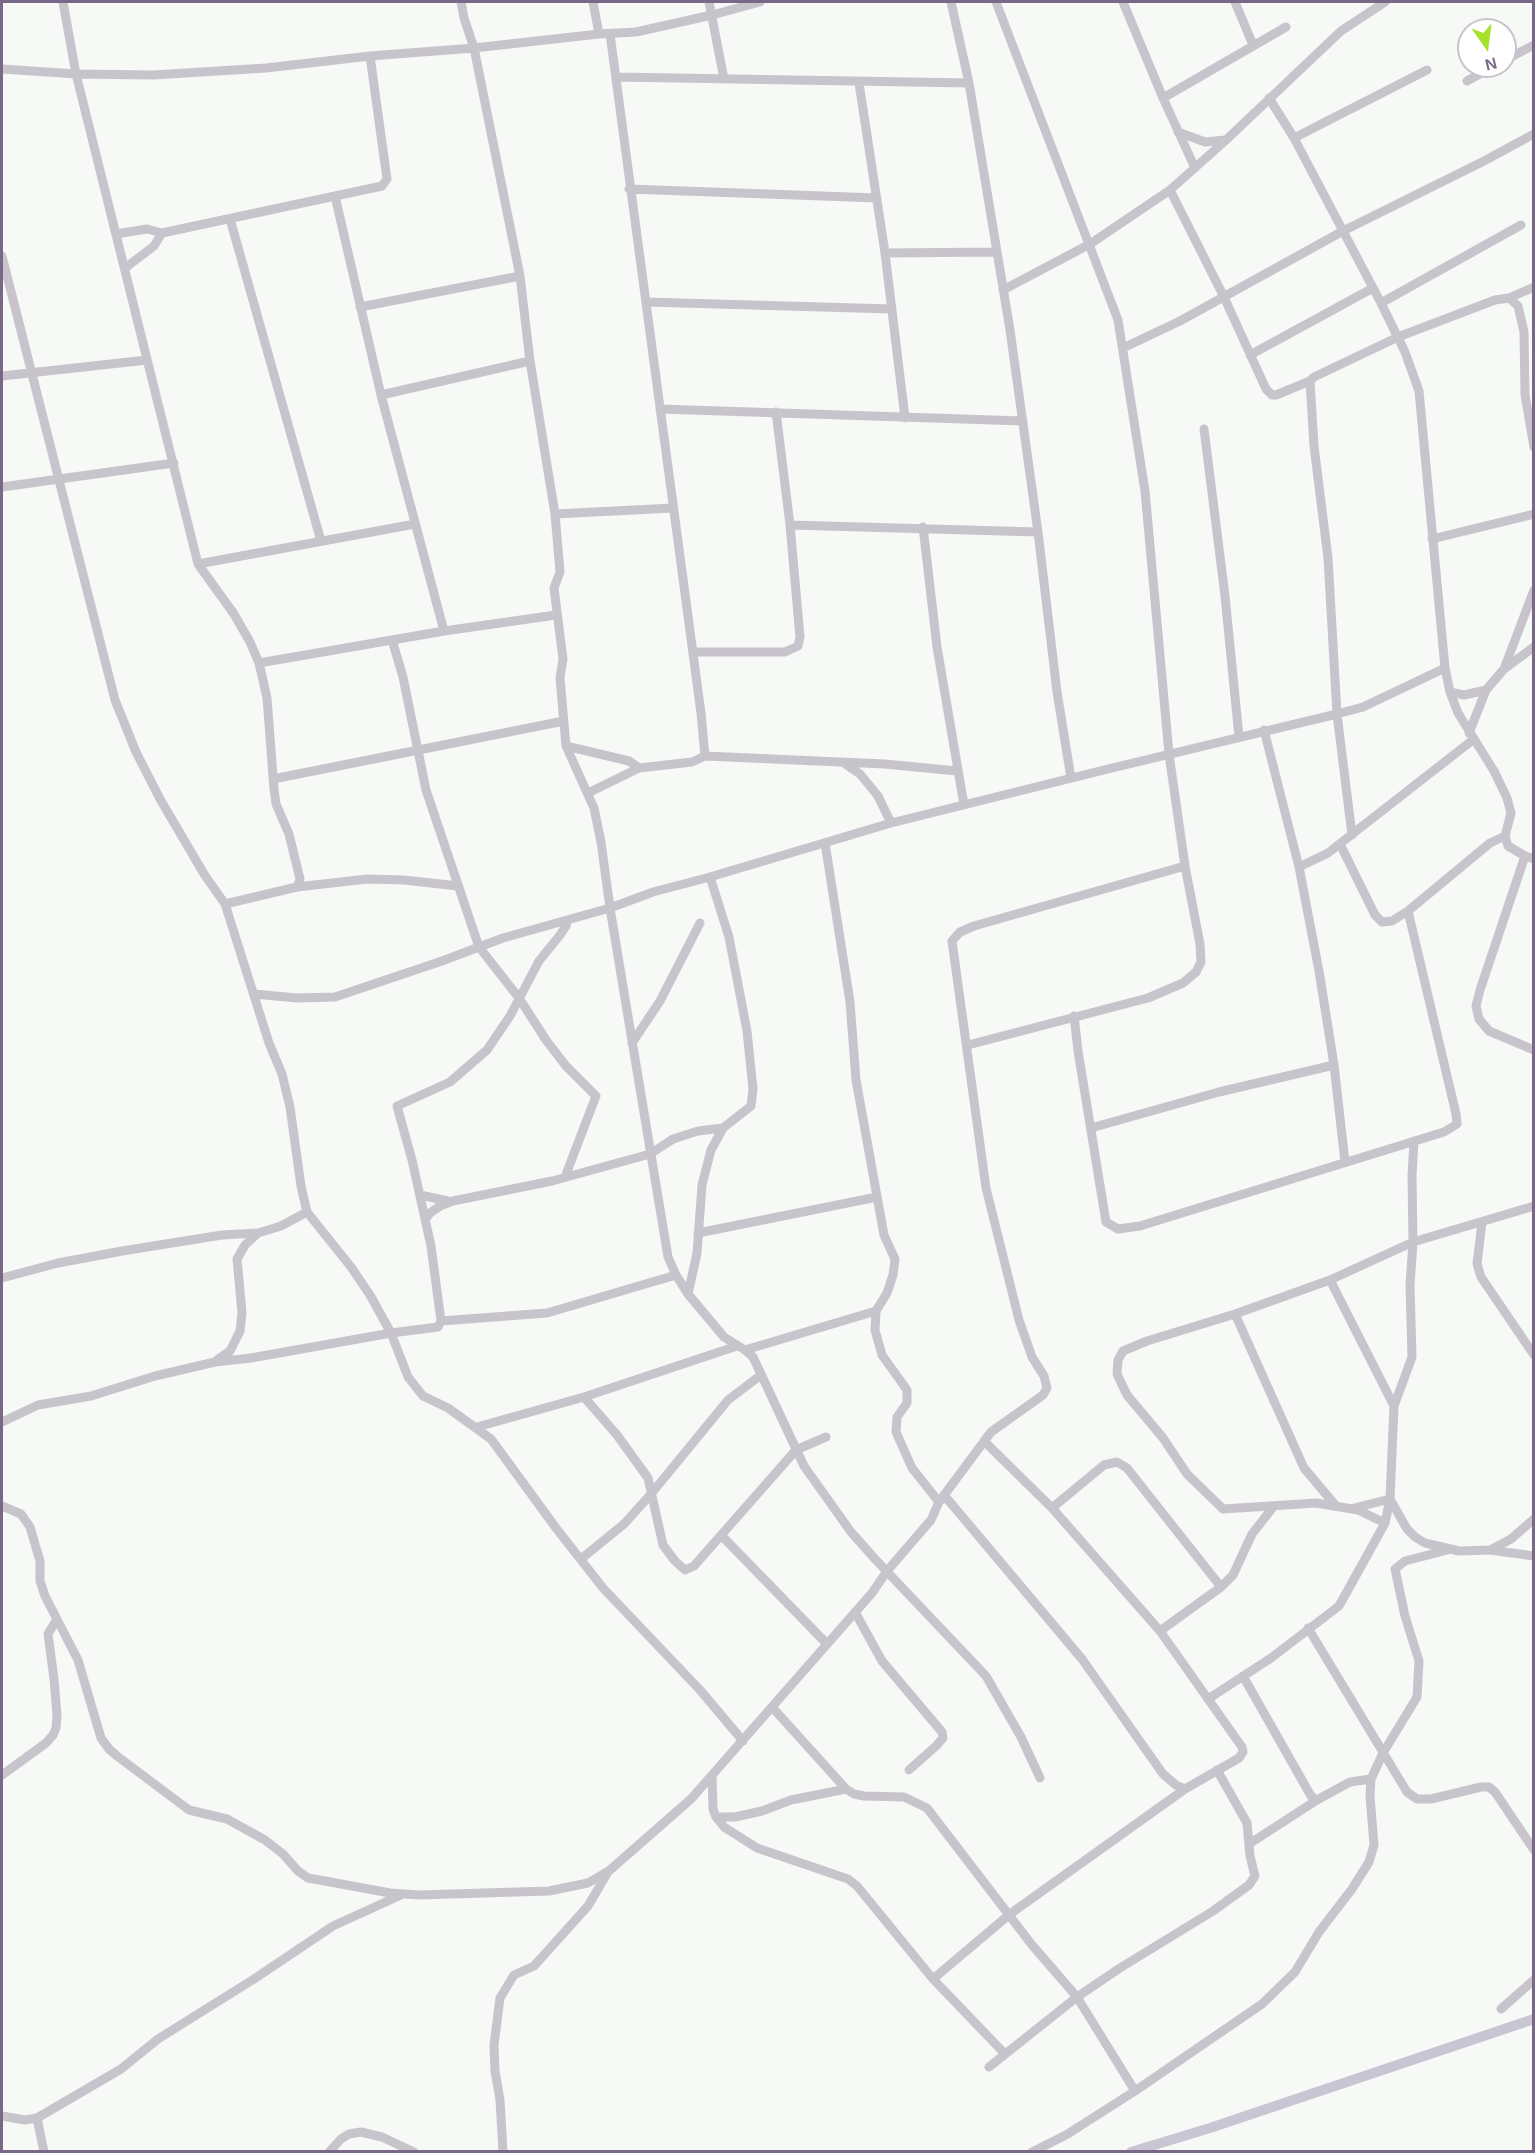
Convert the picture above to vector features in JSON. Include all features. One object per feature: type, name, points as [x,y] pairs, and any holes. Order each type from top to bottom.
[{"type":"street","points":[[63,2],[76,74],[198,564],[234,614],[259,663],[267,698],[276,804],[289,834],[300,879],[297,887]]},
{"type":"street","points":[[461,2],[474,48],[519,276],[555,514],[560,572],[554,588],[562,659],[560,678],[566,746],[588,794],[602,842],[610,908],[668,1257],[688,1294],[724,1337],[753,1357],[804,1466],[851,1532],[986,1676],[1021,1737],[1040,1778]]},
{"type":"street","points":[[593,2],[599,34]]},
{"type":"street","points":[[709,2],[724,79]]},
{"type":"street","points":[[2,69],[76,74],[153,75],[266,68],[370,56],[636,32],[760,2]]},
{"type":"street","points":[[951,2],[969,83],[1003,290],[1038,532],[1057,692],[1071,778]]},
{"type":"street","points":[[968,1045],[1149,998],[1183,982],[1196,972],[1201,962],[1169,754],[1145,491],[1118,320],[996,2]]},
{"type":"street","points":[[1123,2],[1195,168]]},
{"type":"street","points":[[1235,2],[1253,45]]},
{"type":"street","points":[[1003,290],[1090,244],[1170,190],[1341,31],[1385,2]]},
{"type":"street","points":[[1163,98],[1286,27]]},
{"type":"street","points":[[610,34],[705,756]]},
{"type":"street","points":[[1517,54],[1533,45]]},
{"type":"street","points":[[116,234],[147,229],[162,233],[382,186],[387,179],[370,56]]},
{"type":"street","points":[[1293,138],[1427,70]]},
{"type":"street","points":[[617,77],[859,83],[969,83]]},
{"type":"street","points":[[1467,81],[1472,78]]},
{"type":"street","points":[[859,83],[885,253],[905,418]]},
{"type":"street","points":[[1269,98],[1293,138],[1381,303],[1398,337],[1419,391],[1445,668],[1450,692],[1458,713],[1494,771],[1507,798],[1511,813],[1506,841]]},
{"type":"street","points":[[1179,132],[1205,142],[1226,140]]},
{"type":"street","points":[[1123,348],[1180,321],[1343,231],[1533,134]]},
{"type":"street","points":[[629,189],[877,198]]},
{"type":"street","points":[[1170,190],[1224,297],[1266,389],[1272,395],[1310,381],[1398,337],[1495,300],[1509,298],[1533,287]]},
{"type":"street","points":[[335,196],[381,395],[444,631]]},
{"type":"street","points":[[230,219],[321,541]]},
{"type":"street","points":[[1381,303],[1521,225]]},
{"type":"street","points":[[125,268],[154,246],[162,233]]},
{"type":"street","points":[[885,253],[996,252]]},
{"type":"street","points":[[2,261],[115,700],[136,752],[160,799],[204,874],[225,904],[269,1043],[282,1074],[290,1107],[307,1212],[351,1267],[392,1333],[408,1377],[423,1396],[448,1408],[491,1439],[603,1588],[700,1689],[743,1741]]},
{"type":"street","points":[[360,307],[519,276]]},
{"type":"street","points":[[1251,355],[1373,288]]},
{"type":"street","points":[[1509,298],[1518,306],[1524,332],[1525,395],[1533,447]]},
{"type":"street","points":[[646,302],[892,309]]},
{"type":"street","points":[[2,375],[147,360]]},
{"type":"street","points":[[381,395],[530,360]]},
{"type":"street","points":[[1310,381],[1314,446],[1328,558],[1337,714],[1352,835]]},
{"type":"street","points":[[660,409],[1023,421]]},
{"type":"street","points":[[693,652],[785,652],[798,646],[800,637],[790,525],[776,412]]},
{"type":"street","points":[[1204,429],[1225,596],[1239,737]]},
{"type":"street","points":[[2,487],[174,463]]},
{"type":"street","points":[[555,514],[673,508]]},
{"type":"street","points":[[1432,539],[1533,514]]},
{"type":"street","points":[[198,564],[415,524]]},
{"type":"street","points":[[790,525],[1038,532]]},
{"type":"street","points":[[923,527],[937,647],[964,805]]},
{"type":"street","points":[[1504,669],[1533,590]]},
{"type":"street","points":[[259,663],[444,631],[556,615]]},
{"type":"street","points":[[392,640],[403,676],[426,790],[479,947],[519,998],[566,1066],[596,1096],[565,1178]]},
{"type":"street","points":[[1299,867],[1328,853],[1352,835],[1471,736],[1486,690],[1504,669],[1533,647]]},
{"type":"street","points":[[254,994],[297,998],[335,997],[503,938],[567,921],[653,892],[710,878],[891,823],[1363,707],[1445,668]]},
{"type":"street","points":[[1450,692],[1464,695],[1486,690]]},
{"type":"street","points":[[273,779],[564,721]]},
{"type":"street","points":[[1264,730],[1299,867],[1319,971],[1334,1065],[1345,1162]]},
{"type":"street","points":[[566,746],[629,760],[639,768]]},
{"type":"street","points":[[588,794],[639,768],[692,762],[705,756],[885,764],[957,771]]},
{"type":"street","points":[[844,763],[860,774],[878,796],[891,823]]},
{"type":"street","points":[[1340,844],[1375,915],[1382,922],[1392,921],[1408,911],[1490,843],[1506,841],[1529,858],[1476,1006],[1479,1018],[1489,1030],[1533,1050]]},
{"type":"street","points":[[825,843],[850,1002],[856,1080],[884,1235],[895,1259],[887,1293],[876,1311],[875,1330],[882,1356],[907,1390],[907,1403],[897,1417],[896,1432],[912,1468],[942,1498],[1082,1659],[1163,1774],[1185,1789]]},
{"type":"street","points":[[2,1506],[21,1514],[30,1527],[40,1561],[40,1581],[45,1596],[78,1660],[101,1738],[117,1756],[189,1810],[227,1819],[266,1840],[308,1878],[419,1895],[549,1891],[588,1883],[610,1870],[691,1799],[855,1612],[931,1520],[942,1498],[991,1432],[1043,1395],[1047,1388],[1019,1320],[986,1188],[952,941],[960,932],[985,922],[1185,866]]},
{"type":"street","points":[[688,1294],[697,1253],[702,1185],[711,1150],[723,1128],[751,1106],[753,1089],[747,1031],[729,937],[710,878]]},
{"type":"street","points":[[225,904],[297,887],[367,879],[404,880],[458,886]]},
{"type":"street","points":[[1074,1017],[1106,1222],[1118,1229],[1140,1226],[1444,1132],[1457,1124],[1408,911]]},
{"type":"street","points":[[2,1422],[23,1410],[38,1405],[91,1396],[155,1376],[215,1362],[438,1327],[441,1321],[431,1246],[397,1106],[450,1082],[487,1050],[539,961],[560,935],[567,921]]},
{"type":"street","points":[[632,1043],[660,1001],[700,923]]},
{"type":"street","points":[[1091,1128],[1219,1092],[1334,1065]]},
{"type":"street","points":[[425,1220],[440,1206],[453,1201],[565,1178],[650,1154],[673,1138],[698,1131],[723,1128]]},
{"type":"street","points":[[1208,1698],[1270,1658],[1339,1606],[1384,1523],[1389,1499],[1394,1406],[1412,1357],[1410,1285],[1413,1242],[1414,1141]]},
{"type":"street","points":[[420,1195],[436,1200],[453,1201]]},
{"type":"street","points":[[698,1233],[877,1197]]},
{"type":"street","points":[[1384,1523],[1352,1509],[1316,1503],[1223,1509],[1187,1474],[1163,1438],[1127,1395],[1117,1374],[1118,1360],[1123,1351],[1147,1341],[1235,1314],[1330,1280],[1413,1242],[1533,1206]]},
{"type":"street","points":[[2,1278],[57,1263],[122,1251],[222,1235],[258,1233],[281,1226],[307,1212]]},
{"type":"street","points":[[1482,1222],[1477,1264],[1481,1277],[1533,1355]]},
{"type":"street","points":[[215,1362],[230,1351],[240,1331],[242,1313],[237,1259],[245,1245],[258,1233]]},
{"type":"street","points":[[441,1321],[547,1313],[676,1275]]},
{"type":"street","points":[[1330,1280],[1394,1406]]},
{"type":"street","points":[[477,1428],[741,1348],[876,1311]]},
{"type":"street","points":[[1235,1314],[1304,1468],[1335,1506]]},
{"type":"street","points":[[581,1559],[624,1524],[728,1400],[761,1375]]},
{"type":"street","points":[[584,1397],[617,1435],[648,1478],[663,1545],[675,1562],[685,1570],[694,1566],[796,1450],[826,1437]]},
{"type":"street","points":[[933,1979],[1010,1914],[1185,1789],[1239,1758],[1243,1752],[1242,1747],[1160,1631],[1052,1508],[984,1441]]},
{"type":"street","points":[[1052,1508],[1104,1465],[1117,1462],[1127,1468],[1221,1587]]},
{"type":"street","points":[[1352,1509],[1389,1499]]},
{"type":"street","points":[[1389,1499],[1407,1529],[1415,1537],[1425,1543],[1451,1550]]},
{"type":"street","points":[[1160,1631],[1221,1587],[1233,1575],[1252,1534],[1274,1506]]},
{"type":"street","points":[[1490,1550],[1511,1539],[1533,1519]]},
{"type":"street","points":[[721,1534],[827,1644]]},
{"type":"street","points":[[1032,2151],[1066,2135],[1135,2091],[1262,2004],[1295,1972],[1319,1932],[1352,1889],[1369,1862],[1374,1845],[1371,1779],[1383,1753],[1417,1697],[1419,1661],[1405,1616],[1395,1569],[1405,1561],[1451,1550],[1490,1550],[1533,1556]]},
{"type":"street","points":[[855,1612],[882,1662],[942,1732],[943,1738],[909,1770]]},
{"type":"street","points":[[2,1775],[46,1743],[53,1735],[57,1715],[48,1634],[57,1619]]},
{"type":"street","points":[[1308,1628],[1407,1792],[1417,1799],[1431,1799],[1489,1787],[1530,1839],[1533,1850]]},
{"type":"street","points":[[1243,1676],[1311,1796],[1317,1800]]},
{"type":"street","points":[[772,1707],[846,1789],[864,1796],[904,1797],[927,1808],[1032,1945],[1077,1997],[1135,2091]]},
{"type":"street","points":[[989,2067],[1077,1997],[1214,1911],[1249,1884],[1255,1876],[1247,1822],[1217,1770]]},
{"type":"street","points":[[712,1775],[713,1809],[724,1827],[757,1848],[848,1879],[933,1979],[1005,2054]]},
{"type":"street","points":[[1249,1844],[1317,1800],[1350,1782],[1371,1779]]},
{"type":"street","points":[[716,1817],[735,1817],[762,1811],[791,1800],[846,1789]]},
{"type":"street","points":[[503,2151],[494,2045],[500,1998],[514,1976],[534,1966],[588,1906],[610,1870]]},
{"type":"street","points":[[2,2116],[25,2120],[37,2118],[121,2068],[158,2039],[255,1979],[333,1926],[404,1894]]},
{"type":"street","points":[[1501,2009],[1533,1980]]},
{"type":"street","points":[[37,2118],[44,2151]]},
{"type":"street","points":[[329,2151],[349,2134],[361,2132],[382,2137],[414,2151]]},
{"type":"waterway","points":[[1131,2152],[1210,2128],[1534,2019]]}]
